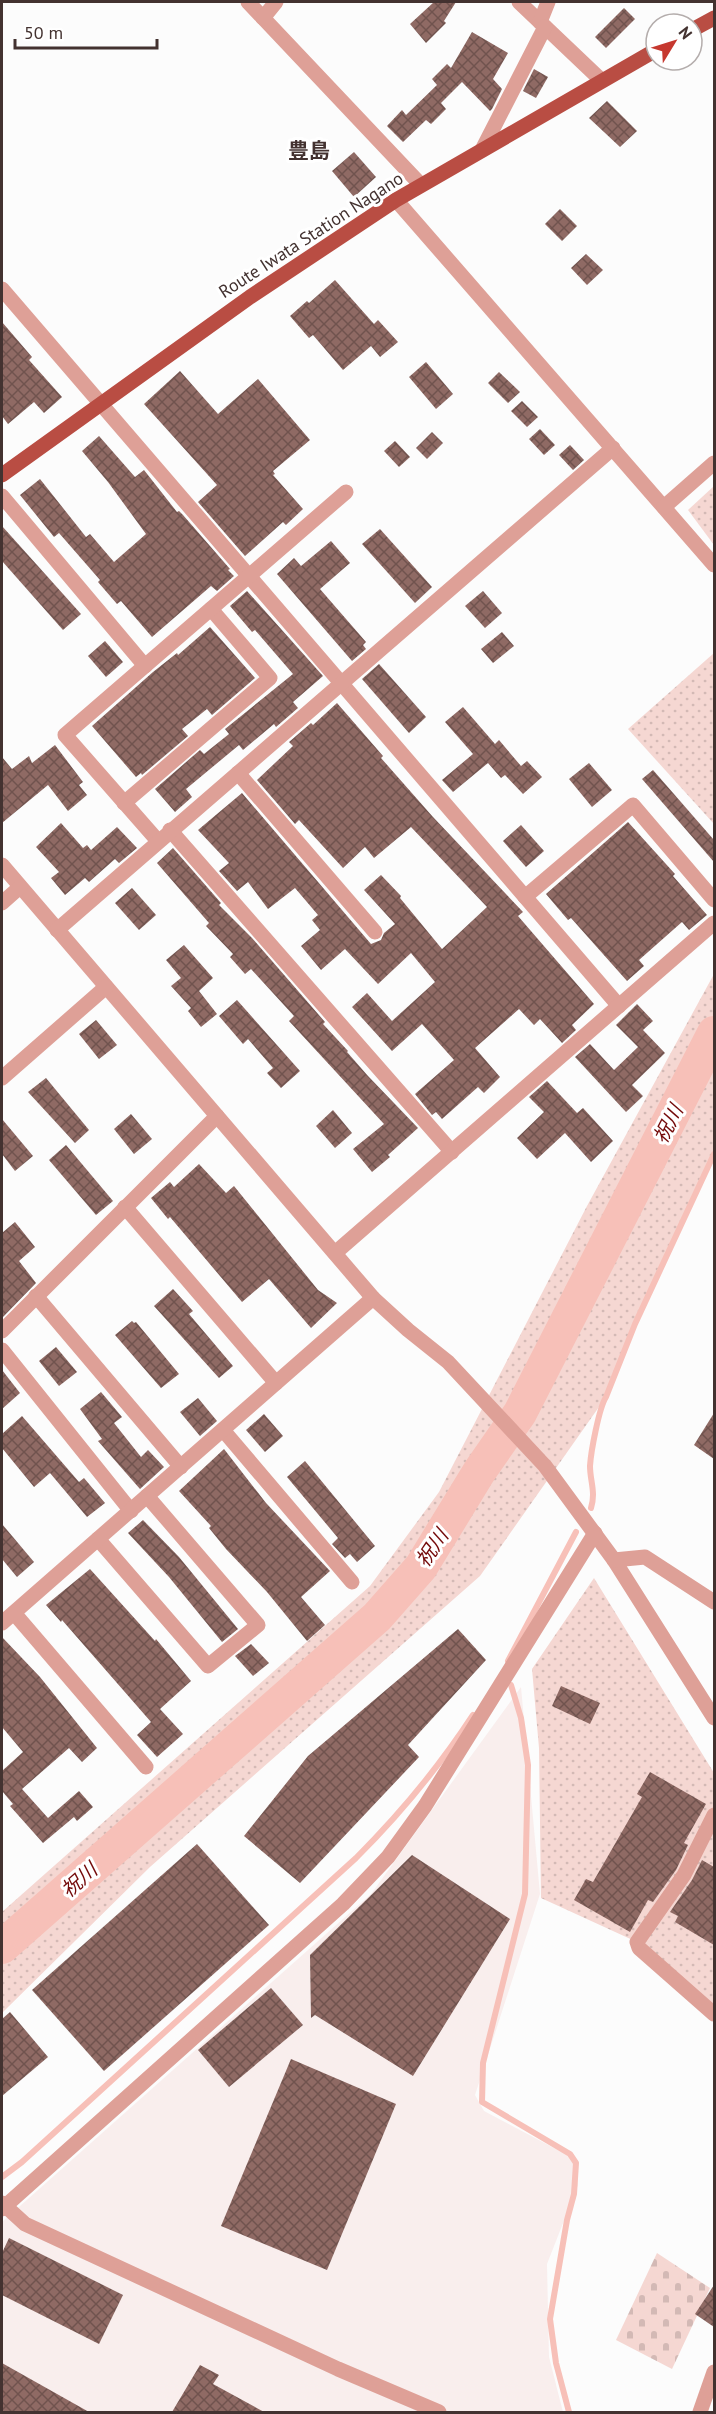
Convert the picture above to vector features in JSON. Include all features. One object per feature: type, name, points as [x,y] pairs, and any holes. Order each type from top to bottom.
[{"type":"main road","name":"Route Iwata Station Nagano","points":[[2,475],[250,297],[396,200],[644,57]]},
{"type":"street","points":[[248,2],[422,185]]},
{"type":"street","points":[[263,18],[276,2]]},
{"type":"street","points":[[519,2],[601,80]]},
{"type":"street","points":[[482,150],[543,25],[548,2]]},
{"type":"street","points":[[396,200],[714,565]]},
{"type":"street","points":[[2,289],[619,1006]]},
{"type":"street","points":[[57,930],[613,448]]},
{"type":"street","points":[[664,507],[714,463]]},
{"type":"street","points":[[158,841],[65,735],[346,492]]},
{"type":"street","points":[[2,496],[145,666]]},
{"type":"street","points":[[124,803],[270,678],[211,609]]},
{"type":"street","points":[[238,773],[375,932]]},
{"type":"street","points":[[525,897],[633,805],[714,900]]},
{"type":"street","points":[[170,830],[452,1152]]},
{"type":"street","points":[[2,865],[374,1298],[408,1330],[448,1362],[499,1414],[545,1466],[614,1560],[714,1718]]},
{"type":"street","points":[[2,903],[20,887]]},
{"type":"street","points":[[335,1253],[714,923]]},
{"type":"street","points":[[2,1078],[106,987]]},
{"type":"street","points":[[2,1331],[217,1116]]},
{"type":"street","points":[[126,1207],[276,1383]]},
{"type":"street","points":[[36,1296],[181,1467]]},
{"type":"street","points":[[2,1623],[374,1298]]},
{"type":"street","points":[[2,1350],[131,1511]]},
{"type":"street","points":[[223,1430],[352,1582]]},
{"type":"street","points":[[98,1539],[208,1666],[258,1625],[147,1496]]},
{"type":"street","points":[[439,2412],[339,2369],[25,2223],[3,2206],[343,1904],[388,1857],[425,1806],[595,1533]]},
{"type":"street","points":[[614,1560],[645,1557],[714,1602]]},
{"type":"street","points":[[14,1612],[146,1767]]},
{"type":"street","points":[[714,1815],[684,1875],[637,1942],[639,1948],[714,2014]]},
{"type":"street","points":[[700,2412],[714,2372]]},
{"type":"shaded area","points":[[521,1687],[540,1894],[475,2095],[484,2111],[573,2158],[578,2185],[547,2264],[549,2357],[563,2412],[2,2412],[2,2222],[371,1894]]},
{"type":"green space","points":[[714,486],[714,545],[688,510]]},
{"type":"green space","points":[[714,653],[714,824],[628,729]]},
{"type":"green space","points":[[714,974],[714,1151],[623,1350],[606,1397],[480,1576],[150,1867],[2,2013],[2,1912],[370,1586],[439,1492],[587,1206]]},
{"type":"green space","points":[[594,1578],[714,1773],[714,2014],[637,1942],[541,1898],[539,1748],[532,1669]]},
{"type":"green space","points":[[657,2253],[710,2288],[672,2369],[616,2340]]},
{"type":"building","points":[[434,2],[456,2],[444,21],[446,23],[426,43],[410,24]]},
{"type":"building","points":[[624,8],[635,19],[606,48],[595,37]]},
{"type":"building","points":[[472,32],[508,53],[493,79],[502,89],[492,109],[490,111],[462,82],[441,103],[446,109],[431,124],[426,120],[403,142],[387,126],[402,110],[406,115],[437,85],[432,79],[447,64],[451,68]]},
{"type":"building","points":[[534,69],[548,77],[536,98],[523,91]]},
{"type":"building","points":[[607,101],[637,131],[620,147],[589,118]]},
{"type":"building","points":[[354,152],[376,177],[354,197],[332,171]]},
{"type":"building","points":[[560,209],[577,226],[562,241],[545,224]]},
{"type":"building","points":[[586,254],[603,270],[587,285],[571,268]]},
{"type":"building","points":[[335,280],[374,324],[378,320],[398,342],[380,357],[371,346],[343,370],[313,335],[309,338],[290,316]]},
{"type":"building","points":[[2,322],[32,357],[29,360],[62,397],[44,413],[34,402],[8,424],[2,416]]},
{"type":"building","points":[[426,362],[453,394],[436,409],[409,377]]},
{"type":"building","points":[[180,371],[218,414],[258,379],[310,440],[273,471],[275,474],[273,475],[303,509],[286,525],[283,522],[245,556],[198,502],[217,485],[144,404]]},
{"type":"building","points":[[499,372],[520,392],[508,403],[488,383]]},
{"type":"building","points":[[522,401],[538,417],[527,427],[511,411]]},
{"type":"building","points":[[540,429],[555,445],[544,455],[529,439]]},
{"type":"building","points":[[432,432],[443,443],[427,459],[416,448]]},
{"type":"building","points":[[99,436],[135,477],[144,470],[177,512],[183,515],[234,576],[217,591],[211,586],[152,637],[121,601],[117,604],[98,582],[100,580],[59,533],[54,537],[20,495],[40,479],[86,537],[90,534],[114,562],[146,534],[82,451]]},
{"type":"building","points":[[395,441],[410,457],[399,467],[384,451]]},
{"type":"building","points":[[570,445],[584,460],[573,470],[559,455]]},
{"type":"building","points":[[2,526],[81,614],[63,630],[2,561]]},
{"type":"building","points":[[380,529],[432,587],[415,603],[362,544]]},
{"type":"building","points":[[331,541],[350,563],[320,589],[366,642],[363,645],[366,649],[352,661],[277,574],[294,558],[301,566]]},
{"type":"building","points":[[247,591],[323,676],[293,702],[298,708],[276,727],[274,724],[243,750],[239,745],[186,789],[192,797],[175,812],[155,789],[200,750],[204,754],[229,734],[225,729],[293,674],[255,630],[252,632],[230,606]]},
{"type":"building","points":[[483,591],[502,613],[485,628],[465,606]]},
{"type":"building","points":[[210,627],[255,678],[212,715],[207,709],[182,729],[188,736],[142,775],[141,773],[136,777],[92,726],[153,672],[177,653],[178,655]]},
{"type":"building","points":[[502,632],[514,646],[493,663],[481,649]]},
{"type":"building","points":[[105,641],[123,662],[106,677],[88,656]]},
{"type":"building","points":[[379,664],[426,717],[409,733],[362,679]]},
{"type":"building","points":[[337,703],[433,817],[523,912],[518,916],[594,1004],[572,1025],[576,1030],[562,1043],[540,1019],[534,1025],[519,1009],[475,1048],[500,1077],[484,1093],[478,1087],[442,1119],[436,1112],[432,1115],[415,1094],[454,1060],[422,1024],[392,1051],[352,1007],[367,993],[392,1021],[435,982],[411,953],[378,984],[345,949],[321,970],[301,946],[320,930],[312,920],[318,915],[295,888],[268,909],[248,882],[237,891],[219,871],[229,863],[198,830],[242,793],[371,944],[381,940],[384,933],[395,924],[364,890],[381,875],[401,896],[400,898],[442,949],[487,907],[411,827],[374,858],[365,847],[343,868],[299,820],[295,824],[257,780],[293,746],[289,742],[311,723],[313,725]]},
{"type":"building","points":[[463,707],[495,744],[499,740],[521,766],[527,761],[542,777],[523,794],[505,775],[501,778],[488,763],[453,792],[442,780],[473,754],[445,722]]},
{"type":"building","points":[[55,745],[83,782],[79,785],[87,795],[68,811],[48,785],[2,823],[2,757],[12,769],[29,756],[32,763]]},
{"type":"building","points":[[589,763],[612,790],[592,807],[569,779]]},
{"type":"building","points":[[653,770],[714,840],[714,862],[642,779]]},
{"type":"building","points":[[628,822],[675,874],[673,876],[707,915],[689,930],[682,922],[639,960],[644,966],[627,981],[571,918],[568,920],[546,894]]},
{"type":"building","points":[[61,823],[83,848],[87,845],[91,850],[117,827],[137,848],[119,863],[115,859],[89,882],[85,878],[65,895],[51,878],[59,872],[36,847]]},
{"type":"building","points":[[521,825],[544,851],[526,867],[503,841]]},
{"type":"building","points":[[173,848],[221,903],[219,905],[252,938],[325,1022],[323,1024],[368,1076],[418,1128],[372,1172],[353,1149],[384,1124],[289,1021],[294,1016],[251,969],[245,974],[230,957],[233,954],[206,926],[209,923],[157,863]]},
{"type":"building","points":[[132,888],[156,915],[139,930],[115,903]]},
{"type":"building","points":[[184,945],[213,978],[199,991],[217,1014],[201,1027],[188,1011],[191,1008],[171,986],[181,978],[166,960]]},
{"type":"building","points":[[237,1000],[300,1071],[281,1088],[267,1073],[273,1068],[248,1039],[243,1044],[219,1016]]},
{"type":"building","points":[[637,1004],[653,1021],[643,1030],[665,1053],[632,1085],[643,1096],[626,1112],[575,1057],[590,1044],[614,1070],[638,1047],[616,1025]]},
{"type":"building","points":[[96,1020],[117,1045],[99,1059],[79,1034]]},
{"type":"building","points":[[46,1078],[89,1130],[75,1143],[28,1092]]},
{"type":"building","points":[[547,1081],[577,1113],[583,1108],[613,1141],[591,1162],[565,1133],[537,1159],[517,1138],[544,1112],[529,1097]]},
{"type":"building","points":[[333,1110],[352,1133],[335,1148],[316,1126]]},
{"type":"building","points":[[131,1114],[152,1139],[134,1154],[114,1129]]},
{"type":"building","points":[[2,1119],[33,1156],[15,1171],[2,1154]]},
{"type":"building","points":[[66,1145],[113,1201],[96,1215],[49,1160]]},
{"type":"building","points":[[199,1164],[226,1193],[234,1186],[318,1290],[337,1303],[311,1328],[269,1279],[242,1302],[151,1198],[170,1182],[174,1187]]},
{"type":"building","points":[[15,1222],[35,1247],[19,1261],[36,1283],[2,1318],[2,1233]]},
{"type":"building","points":[[173,1289],[193,1311],[189,1314],[233,1366],[219,1378],[154,1306]]},
{"type":"building","points":[[132,1321],[136,1322],[179,1374],[161,1388],[115,1335]]},
{"type":"building","points":[[56,1347],[77,1372],[59,1386],[39,1361]]},
{"type":"building","points":[[2,1370],[20,1393],[2,1409]]},
{"type":"building","points":[[101,1392],[122,1417],[114,1423],[141,1457],[148,1450],[164,1467],[140,1489],[98,1441],[102,1439],[80,1409]]},
{"type":"building","points":[[198,1398],[217,1421],[200,1436],[180,1412]]},
{"type":"building","points":[[714,1413],[714,1459],[694,1445]]},
{"type":"building","points":[[264,1414],[283,1436],[265,1452],[246,1430]]},
{"type":"building","points":[[22,1416],[79,1482],[84,1478],[105,1503],[87,1517],[50,1473],[34,1487],[2,1448],[2,1434]]},
{"type":"building","points":[[224,1449],[266,1503],[330,1571],[301,1597],[325,1625],[307,1641],[267,1592],[226,1549],[209,1528],[211,1526],[179,1491]]},
{"type":"building","points":[[305,1461],[375,1546],[357,1562],[350,1554],[345,1558],[332,1544],[338,1538],[287,1477]]},
{"type":"building","points":[[143,1520],[179,1557],[238,1629],[222,1642],[169,1577],[128,1533]]},
{"type":"building","points":[[2,1524],[34,1562],[17,1577],[2,1559]]},
{"type":"building","points":[[90,1569],[155,1641],[156,1639],[191,1681],[160,1709],[183,1734],[157,1757],[137,1735],[151,1722],[62,1620],[61,1622],[46,1605]]},
{"type":"building","points":[[458,1629],[486,1660],[408,1745],[419,1757],[300,1883],[244,1836],[308,1756]]},
{"type":"building","points":[[2,1637],[40,1677],[97,1748],[82,1762],[69,1748],[22,1789],[48,1818],[79,1791],[93,1807],[77,1821],[74,1817],[43,1843],[10,1806],[13,1804],[2,1791],[2,1771],[23,1752],[2,1727]]},
{"type":"building","points":[[251,1644],[269,1663],[253,1676],[235,1656]]},
{"type":"building","points":[[561,1686],[600,1703],[590,1724],[552,1706]]},
{"type":"building","points":[[650,1772],[706,1804],[684,1843],[688,1845],[676,1870],[653,1902],[648,1900],[630,1932],[574,1900],[586,1879],[593,1882],[642,1797],[637,1794]]},
{"type":"building","points":[[197,1844],[269,1925],[104,2071],[32,1990]]},
{"type":"building","points":[[412,1855],[510,1919],[413,2076],[315,2015],[311,2018],[310,1955]]},
{"type":"building","points":[[702,1860],[714,1867],[714,1945],[675,1922],[678,1916],[670,1912],[692,1880]]},
{"type":"building","points":[[271,1988],[303,2025],[229,2087],[198,2050]]},
{"type":"building","points":[[10,2012],[48,2057],[2,2096],[2,2019]]},
{"type":"building","points":[[291,2059],[396,2104],[327,2270],[221,2226]]},
{"type":"building","points":[[9,2238],[123,2295],[99,2344],[2,2295],[2,2253]]},
{"type":"building","points":[[714,2285],[714,2327],[695,2314]]},
{"type":"building","points":[[2,2363],[89,2412],[2,2412]]},
{"type":"building","points":[[200,2365],[219,2375],[213,2384],[264,2412],[172,2412]]},
{"type":"waterway","name":"祝川","points":[[2,1947],[377,1617],[421,1567],[479,1472],[520,1413],[714,1033]]},
{"type":"waterway","points":[[591,1508],[593,1497],[591,1459],[603,1403],[635,1324],[714,1154]]},
{"type":"waterway","points":[[508,1661],[576,1532]]},
{"type":"waterway","points":[[511,1685],[521,1718],[528,1765],[525,1894],[483,2063],[482,2102],[570,2154],[576,2163],[574,2194],[567,2220],[550,2319],[556,2363],[569,2412]]},
{"type":"waterway","points":[[2,2177],[22,2162],[356,1858],[418,1790],[473,1715]]},
{"type":"district","name":"豊島","points":[[309,151]]}]
